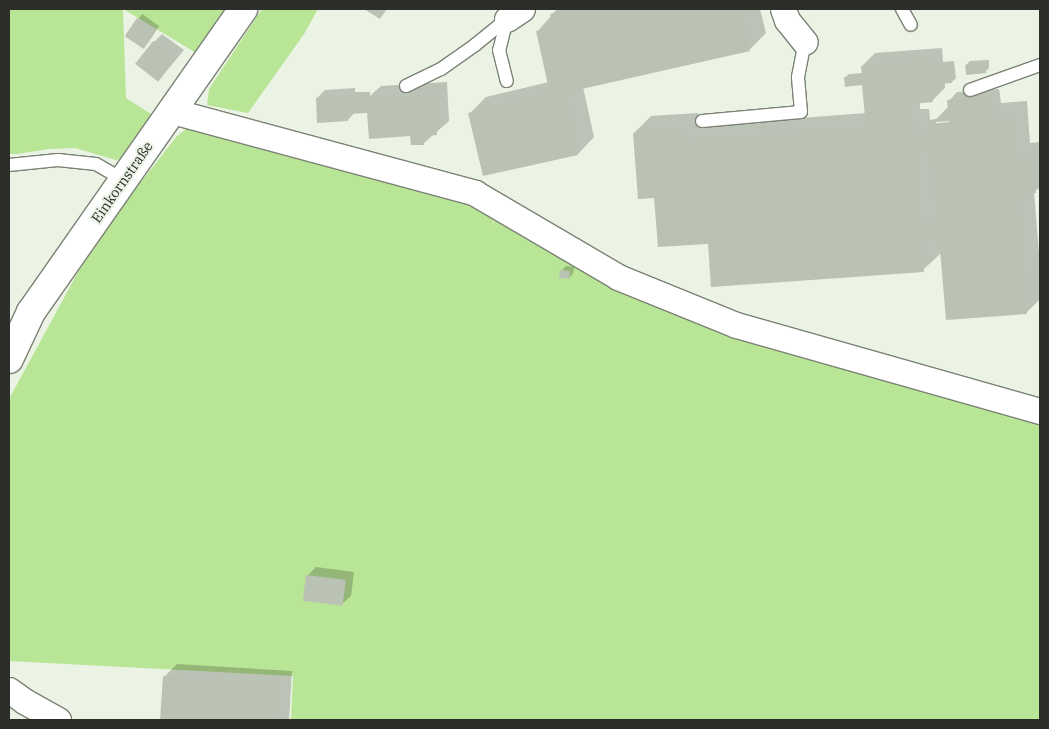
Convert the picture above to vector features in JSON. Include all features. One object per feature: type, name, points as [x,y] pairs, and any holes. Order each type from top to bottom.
[{"type":"street","name":"Einkornstraße","points":[[9,359],[31,312],[242,9]]},
{"type":"street","points":[[783,9],[787,20],[805,42]]},
{"type":"street","points":[[172,111],[475,193],[618,277],[736,325],[1040,411]]},
{"type":"street","points":[[9,690],[24,701],[58,720]]},
{"type":"lane","points":[[902,9],[911,25]]},
{"type":"lane","points":[[507,81],[499,50],[514,14]]},
{"type":"lane","points":[[406,86],[441,69],[514,14]]},
{"type":"lane","points":[[702,121],[801,112],[798,77],[805,42]]},
{"type":"lane","points":[[970,90],[1040,65]]},
{"type":"lane","points":[[9,165],[58,160],[96,164],[124,180]]},
{"type":"green space","points":[[9,9],[123,9],[126,98],[154,116],[127,156],[116,160],[75,148],[9,154]]},
{"type":"green space","points":[[123,9],[229,9],[198,54]]},
{"type":"green space","points":[[262,9],[318,9],[304,34],[248,113],[207,105],[209,89]]},
{"type":"green space","points":[[186,129],[212,131],[492,208],[493,229],[494,207],[589,264],[1040,415],[1040,720],[291,720],[293,676],[9,661],[9,399],[78,272],[127,200],[177,136]]},
{"type":"building","points":[[364,9],[387,9],[380,19]]},
{"type":"building","points":[[574,9],[740,9],[750,51],[564,93],[578,155],[483,176],[468,113],[550,94],[536,31],[553,27],[550,14]]},
{"type":"building","points":[[137,18],[156,31],[144,49],[125,36]]},
{"type":"building","points":[[153,41],[176,59],[158,82],[135,64]]},
{"type":"building","points":[[930,60],[930,66],[951,64],[952,83],[931,85],[933,102],[911,104],[913,136],[931,135],[930,124],[949,122],[947,100],[991,97],[993,118],[1011,117],[1014,159],[1033,157],[1036,193],[1017,194],[1027,314],[946,320],[939,238],[921,239],[924,272],[711,287],[708,244],[658,247],[654,198],[638,199],[633,133],[682,129],[683,142],[866,128],[862,85],[845,87],[844,77],[862,76],[861,66]],"holes":[[[932,150],[938,222],[920,223],[915,152]]]},
{"type":"building","points":[[985,63],[986,73],[966,75],[965,65]]},
{"type":"building","points":[[435,94],[437,135],[424,136],[424,145],[411,145],[410,136],[369,139],[367,113],[348,114],[348,121],[317,123],[316,98],[367,95],[367,98]]},
{"type":"building","points":[[560,270],[570,271],[569,279],[559,278]]},
{"type":"building","points":[[306,575],[346,580],[343,606],[303,601]]},
{"type":"building","points":[[163,676],[280,683],[277,720],[160,720]]}]
